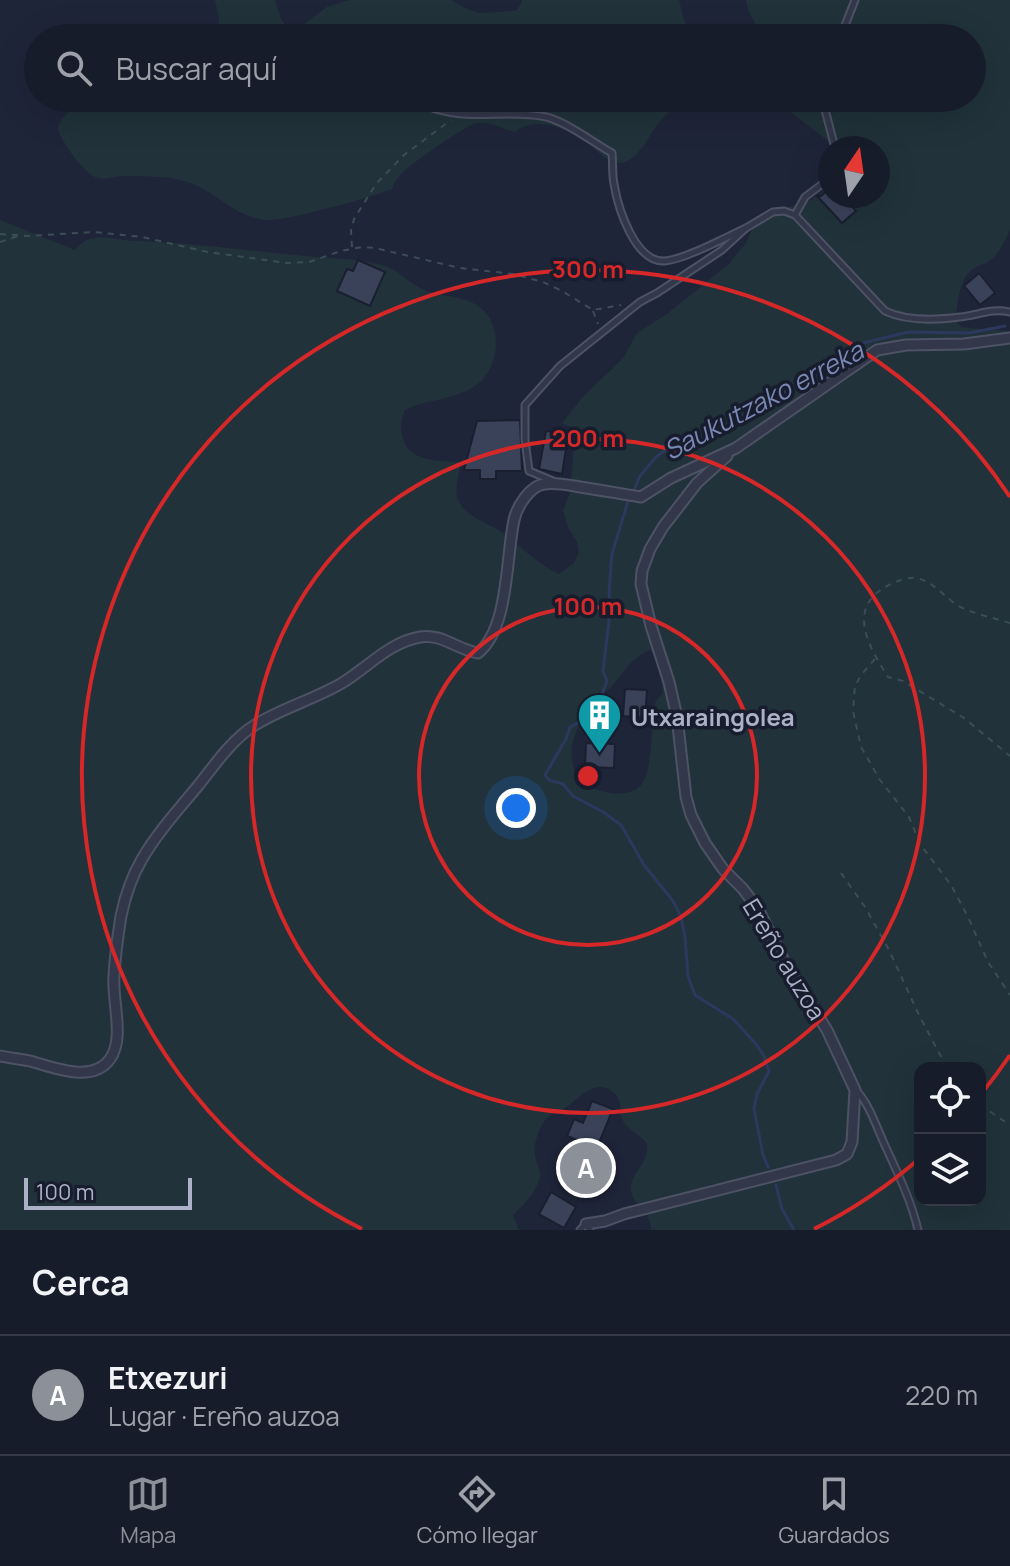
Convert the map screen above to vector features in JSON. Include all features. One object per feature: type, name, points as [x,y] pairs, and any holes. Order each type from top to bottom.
[{"type":"street","points":[[0,1056],[75,1072],[93,1071],[109,1061],[117,1041],[114,976],[121,915],[141,861],[162,830],[226,751],[253,725],[342,683],[393,647],[421,637],[435,637],[468,652],[478,653],[486,647],[505,589],[514,516],[527,494],[540,484],[557,483],[641,497],[671,478],[736,448],[877,350],[1010,338]]},
{"type":"street","name":"Ereño auzoa","points":[[585,1228],[624,1214],[836,1160],[847,1154],[852,1142],[855,1090],[827,1030],[789,971],[758,909],[723,869],[691,815],[686,797],[677,717],[641,584],[646,560],[663,527],[697,483],[736,448]]},
{"type":"lane","points":[[846,24],[855,0]]},
{"type":"lane","points":[[448,112],[546,117],[612,153],[613,182],[625,222],[647,255],[662,261],[678,258],[746,228],[773,212],[784,211],[795,215],[885,311],[894,316],[959,318],[998,309],[1010,312]]},
{"type":"lane","points":[[826,112],[832,136]]},
{"type":"lane","points":[[795,215],[805,197],[818,186]]},
{"type":"lane","points":[[557,483],[529,471],[525,405],[560,366],[598,335],[644,300],[722,250],[746,228]]},
{"type":"lane","points":[[855,1090],[867,1106],[909,1198],[918,1230]]},
{"type":"path","points":[[352,249],[354,219],[376,184],[404,155],[456,113]]},
{"type":"path","points":[[0,234],[19,236],[94,232],[142,237],[208,252],[287,263],[309,262],[352,249],[375,248],[460,268],[543,282],[593,310],[598,335]]},
{"type":"path","points":[[0,242],[19,236]]},
{"type":"path","points":[[593,310],[644,300]]},
{"type":"path","points":[[1010,623],[959,606],[931,584],[914,578],[896,581],[878,591],[867,605],[863,626],[869,645],[888,677],[903,681],[964,718],[1010,756]]},
{"type":"path","points":[[876,658],[855,686],[853,711],[861,747],[880,780],[909,817],[920,844],[951,885],[988,962],[1010,995]]},
{"type":"path","points":[[841,873],[889,950],[944,1062]]},
{"type":"path","points":[[986,1109],[1010,1125]]},
{"type":"shaded area","points":[[215,0],[275,0],[284,24],[219,24]]},
{"type":"shaded area","points":[[349,0],[451,0],[480,13],[514,11],[522,0],[679,0],[686,24],[304,24],[327,7]]},
{"type":"shaded area","points":[[746,0],[1010,0],[1010,230],[995,256],[975,268],[963,281],[955,320],[967,328],[1010,331],[1010,1230],[651,1230],[649,1218],[631,1191],[647,1144],[624,1123],[615,1094],[609,1089],[596,1087],[549,1116],[542,1125],[535,1147],[539,1181],[513,1215],[519,1230],[0,1230],[0,220],[75,250],[89,239],[106,238],[369,262],[392,269],[425,290],[476,304],[490,318],[496,341],[492,365],[487,374],[464,392],[405,410],[401,422],[402,435],[405,444],[417,455],[461,462],[456,491],[461,506],[559,574],[574,563],[579,553],[563,511],[570,493],[575,434],[562,423],[583,397],[623,358],[637,333],[667,314],[729,264],[746,243],[761,216],[818,195],[818,208],[890,208],[890,136],[822,136],[791,112],[986,112],[986,24],[757,24]],"holes":[[[651,650],[658,663],[663,693],[654,707],[650,759],[641,785],[635,790],[617,794],[597,790],[581,781],[574,769],[572,745],[590,702],[612,686],[634,660]]]},
{"type":"shaded area","points":[[68,112],[669,112],[640,150],[623,163],[609,160],[581,139],[553,126],[534,124],[514,132],[477,123],[407,168],[392,189],[309,213],[267,220],[244,214],[184,181],[93,176],[83,168],[63,140],[58,128]]},
{"type":"building","points":[[828,208],[853,208],[856,211],[842,223]]},
{"type":"building","points":[[358,260],[385,272],[370,306],[337,291],[347,269],[353,271]]},
{"type":"building","points":[[979,273],[995,293],[980,305],[964,286]]},
{"type":"building","points":[[520,420],[522,471],[496,471],[496,479],[480,479],[480,470],[464,470],[477,421]]},
{"type":"building","points":[[546,431],[554,432],[567,443],[562,474],[539,469]]},
{"type":"building","points":[[625,689],[647,690],[645,718],[623,716]]},
{"type":"building","name":"Utxaraingolea","points":[[586,743],[615,744],[614,768],[585,767]]},
{"type":"building","points":[[592,1101],[613,1109],[594,1155],[604,1162],[586,1186],[569,1174],[590,1145],[567,1136],[574,1119],[583,1123]]},
{"type":"building","points":[[551,1192],[576,1207],[564,1228],[539,1214]]},
{"type":"waterway","name":"Saukutzako erreka","points":[[633,492],[640,476],[655,458],[673,444],[705,437],[823,371],[859,344],[908,332],[969,333],[1005,326]]},
{"type":"waterway","name":"Saukutzako erreka","points":[[628,501],[612,554],[610,612],[603,671],[607,681],[594,715],[570,727],[545,775],[621,825],[644,865],[673,901],[681,917],[688,976],[695,995],[733,1019],[764,1056],[769,1071],[757,1094],[754,1109],[768,1167]]},
{"type":"waterway","name":"Saukutzako erreka","points":[[776,1185],[782,1209],[794,1230]]},
{"type":"place","name":"Utxaraingolea","points":[[600,755]]},
{"type":"place","name":"Etxezuri","points":[[586,1168]]}]
